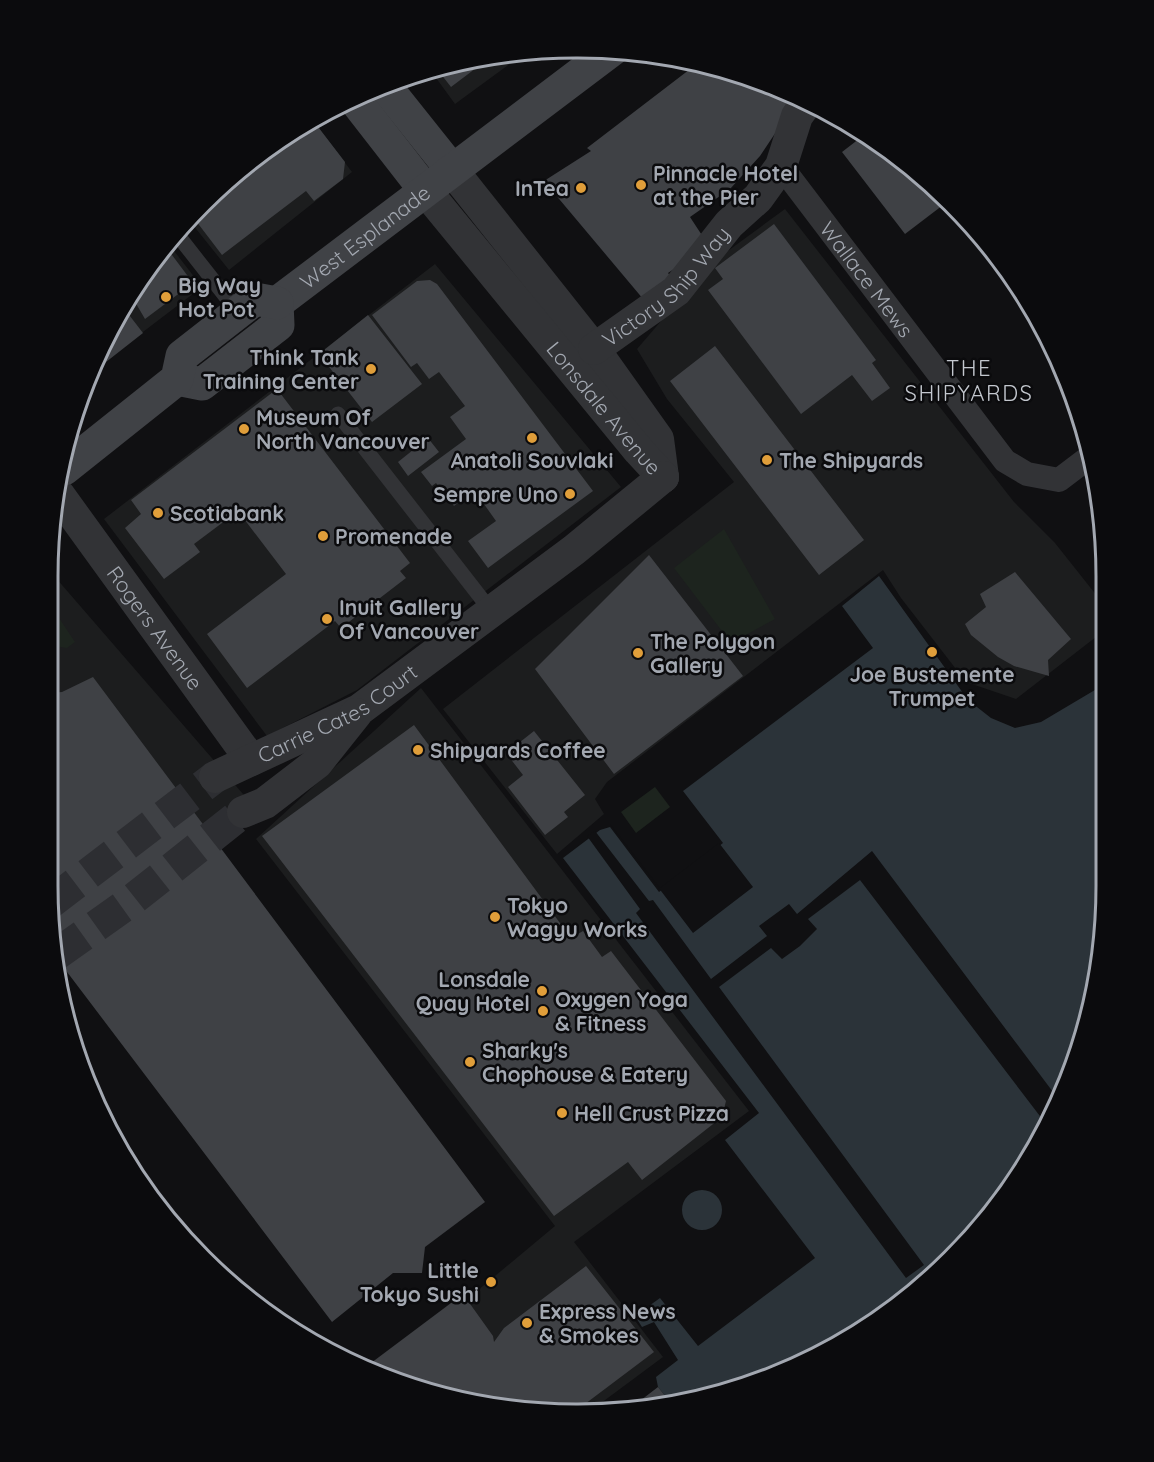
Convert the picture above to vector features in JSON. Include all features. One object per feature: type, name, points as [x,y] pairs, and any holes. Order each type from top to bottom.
[{"type":"main road","name":"West Esplanade","points":[[277,303],[600,59]]},
{"type":"main road","name":"Lonsdale Avenue","points":[[391,93],[452,170]]},
{"type":"main road","name":"Lonsdale Avenue","points":[[360,107],[425,190]]},
{"type":"main road","name":"West Esplanade","points":[[255,298],[277,303],[279,325],[202,384],[177,379],[182,356],[255,298]]},
{"type":"main road","points":[[71,463],[177,379]]},
{"type":"street","name":"Victory Ship Way","points":[[594,349],[676,291],[729,224],[758,198],[781,166],[797,116],[801,110]]},
{"type":"street","name":"Wallace Mews","points":[[781,166],[1005,461],[1027,474],[1059,480],[1083,462]]},
{"type":"street","name":"Lonsdale Avenue","points":[[452,170],[594,349],[658,439],[663,477]]},
{"type":"street","name":"Lonsdale Avenue","points":[[425,190],[624,434],[663,477]]},
{"type":"street","name":"Carrie Cates Court","points":[[359,710],[317,763],[265,803],[243,812],[252,787],[251,760],[359,710],[574,550],[663,477]]},
{"type":"street","name":"Rogers Avenue","points":[[64,502],[251,760]]},
{"type":"street","points":[[215,777],[251,760]]},
{"type":"lane","points":[[182,241],[237,312]]},
{"type":"lane","points":[[338,414],[492,612]]},
{"type":"shaded area","points":[[511,63],[455,104],[436,78],[476,68]]},
{"type":"shaded area","points":[[319,128],[352,172],[229,270],[194,227],[235,187],[261,166]]},
{"type":"shaded area","points":[[785,209],[1014,502],[1055,543],[1096,595],[1096,637],[1016,699],[966,682],[901,598],[883,570],[607,782],[595,799],[604,814],[557,854],[443,709],[734,482],[667,399],[637,349],[710,264]]},
{"type":"shaded area","points":[[174,251],[202,287],[107,359],[128,318]]},
{"type":"shaded area","points":[[435,264],[621,487],[357,690],[267,736],[104,519]]},
{"type":"shaded area","points":[[724,529],[775,619],[731,643],[674,568]]},
{"type":"shaded area","points":[[879,576],[968,700],[991,718],[1015,728],[1041,722],[1096,689],[1096,885],[1086,986],[1068,1052],[1042,1114],[1026,1144],[988,1201],[944,1252],[919,1275],[865,1316],[806,1350],[744,1376],[665,1396],[658,1387],[656,1377],[678,1360],[654,1322],[642,1327],[635,1316],[660,1298],[698,1346],[815,1258],[725,1140],[759,1113],[563,858],[600,830],[610,827],[659,892],[723,843],[683,791],[873,648],[842,606]]},
{"type":"shaded area","points":[[58,580],[256,809],[67,976],[58,885]]},
{"type":"shaded area","points":[[58,616],[75,642],[67,648],[58,646]]},
{"type":"shaded area","points":[[421,688],[749,1111],[574,1242],[663,1357],[602,1403],[543,1402],[476,1394],[410,1376],[386,1367],[555,1226],[256,839]]},
{"type":"shaded area","points":[[655,787],[670,807],[636,833],[621,812]]},
{"type":"shaded area","points":[[702,1190],[710,1191],[716,1196],[721,1202],[721,1218],[716,1224],[710,1229],[702,1230],[694,1229],[688,1224],[683,1218],[682,1210],[683,1202],[688,1196],[694,1191]]},
{"type":"pier","points":[[610,824],[660,888],[719,843],[753,887],[693,933]]},
{"type":"pier","points":[[595,831],[649,901],[653,900],[711,979],[767,936],[759,926],[789,904],[797,914],[872,851],[1052,1091],[1041,1117],[860,880],[808,919],[817,929],[800,946],[782,959],[771,948],[719,987],[924,1265],[906,1278],[636,913],[640,909],[587,836]]},
{"type":"building","points":[[476,68],[451,87],[443,76]]},
{"type":"building","name":"Pinnacle Hotel at the Pier","points":[[688,70],[744,86],[788,104],[782,123],[760,156],[730,189],[690,217],[709,246],[668,273],[673,279],[649,306],[544,181],[591,151],[587,148]]},
{"type":"building","points":[[319,128],[345,162],[343,179],[314,201],[306,191],[222,255],[198,223],[235,187],[261,166]]},
{"type":"building","points":[[857,141],[893,166],[941,207],[905,234],[842,152]]},
{"type":"building","points":[[774,224],[876,360],[872,363],[890,388],[872,401],[852,375],[801,414],[708,290],[723,279],[715,268]]},
{"type":"building","points":[[171,254],[193,283],[145,319],[136,304]]},
{"type":"building","points":[[430,280],[437,284],[593,491],[488,568],[468,541],[496,521],[474,490],[454,506],[436,483],[432,486],[421,472],[466,439],[450,417],[465,406],[439,372],[429,379],[417,363],[411,367],[372,315],[417,281]]},
{"type":"building","name":"Think Tank Training Center","points":[[368,315],[422,384],[372,422],[319,354]]},
{"type":"building","points":[[130,316],[143,333],[105,362]]},
{"type":"building","name":"The Shipyards","points":[[715,346],[864,540],[819,575],[670,381]]},
{"type":"building","name":"Promenade","points":[[277,389],[410,563],[400,571],[406,578],[341,628],[335,621],[247,688],[207,634],[286,574],[238,511],[194,544],[200,552],[164,579],[125,528],[141,514],[131,500]]},
{"type":"building","points":[[428,438],[439,452],[408,476],[398,462]]},
{"type":"building","name":"The Polygon Gallery","points":[[649,555],[743,676],[614,774],[535,669]]},
{"type":"building","points":[[1015,572],[1071,639],[1048,660],[1049,676],[1014,666],[998,657],[971,635],[965,624],[986,607],[980,594]]},
{"type":"building","points":[[93,677],[485,1202],[425,1247],[422,1273],[393,1273],[332,1322],[66,970],[58,885],[58,692]]},
{"type":"building","points":[[414,725],[571,938],[583,931],[602,957],[611,951],[726,1101],[722,1117],[642,1180],[628,1162],[554,1216],[262,836]]},
{"type":"building","points":[[534,731],[585,795],[564,812],[568,817],[545,835],[508,787],[523,775],[506,753]]},
{"type":"building","points":[[586,1266],[654,1352],[586,1403],[577,1404],[476,1394],[410,1376],[373,1361],[463,1294],[493,1336],[494,1342],[504,1328]]},
{"type":"building","points":[[658,1387],[665,1396],[645,1399],[642,1399]]},
{"type":"tunnel","points":[[59,896],[215,777]]},
{"type":"tunnel","points":[[63,950],[127,904],[243,812]]},
{"type":"place","name":"Pinnacle Hotel at the Pier","points":[[641,185]]},
{"type":"place","name":"InTea","points":[[581,188]]},
{"type":"place","name":"Big Way Hot Pot","points":[[166,297]]},
{"type":"place","name":"Think Tank Training Center","points":[[371,369]]},
{"type":"place","name":"Museum Of North Vancouver","points":[[244,429]]},
{"type":"place","name":"Anatoli Souvlaki","points":[[532,438]]},
{"type":"place","name":"The Shipyards","points":[[767,460]]},
{"type":"place","name":"Sempre Uno","points":[[570,494]]},
{"type":"place","name":"Scotiabank","points":[[158,513]]},
{"type":"place","name":"Promenade","points":[[323,536]]},
{"type":"place","name":"Inuit Gallery Of Vancouver","points":[[327,619]]},
{"type":"place","name":"Joe Bustemente Trumpet","points":[[932,652]]},
{"type":"place","name":"The Polygon Gallery","points":[[638,653]]},
{"type":"place","name":"Shipyards Coffee","points":[[418,750]]},
{"type":"place","name":"Tokyo Wagyu Works","points":[[495,917]]},
{"type":"place","name":"Lonsdale Quay Hotel","points":[[542,991]]},
{"type":"place","name":"Oxygen Yoga & Fitness","points":[[543,1011]]},
{"type":"place","name":"Sharky's Chophouse & Eatery","points":[[470,1062]]},
{"type":"place","name":"Hell Crust Pizza","points":[[562,1113]]},
{"type":"place","name":"Little Tokyo Sushi","points":[[491,1282]]},
{"type":"place","name":"Express News & Smokes","points":[[527,1323]]},
{"type":"district","name":"THE SHIPYARDS","points":[[969,380]]}]
